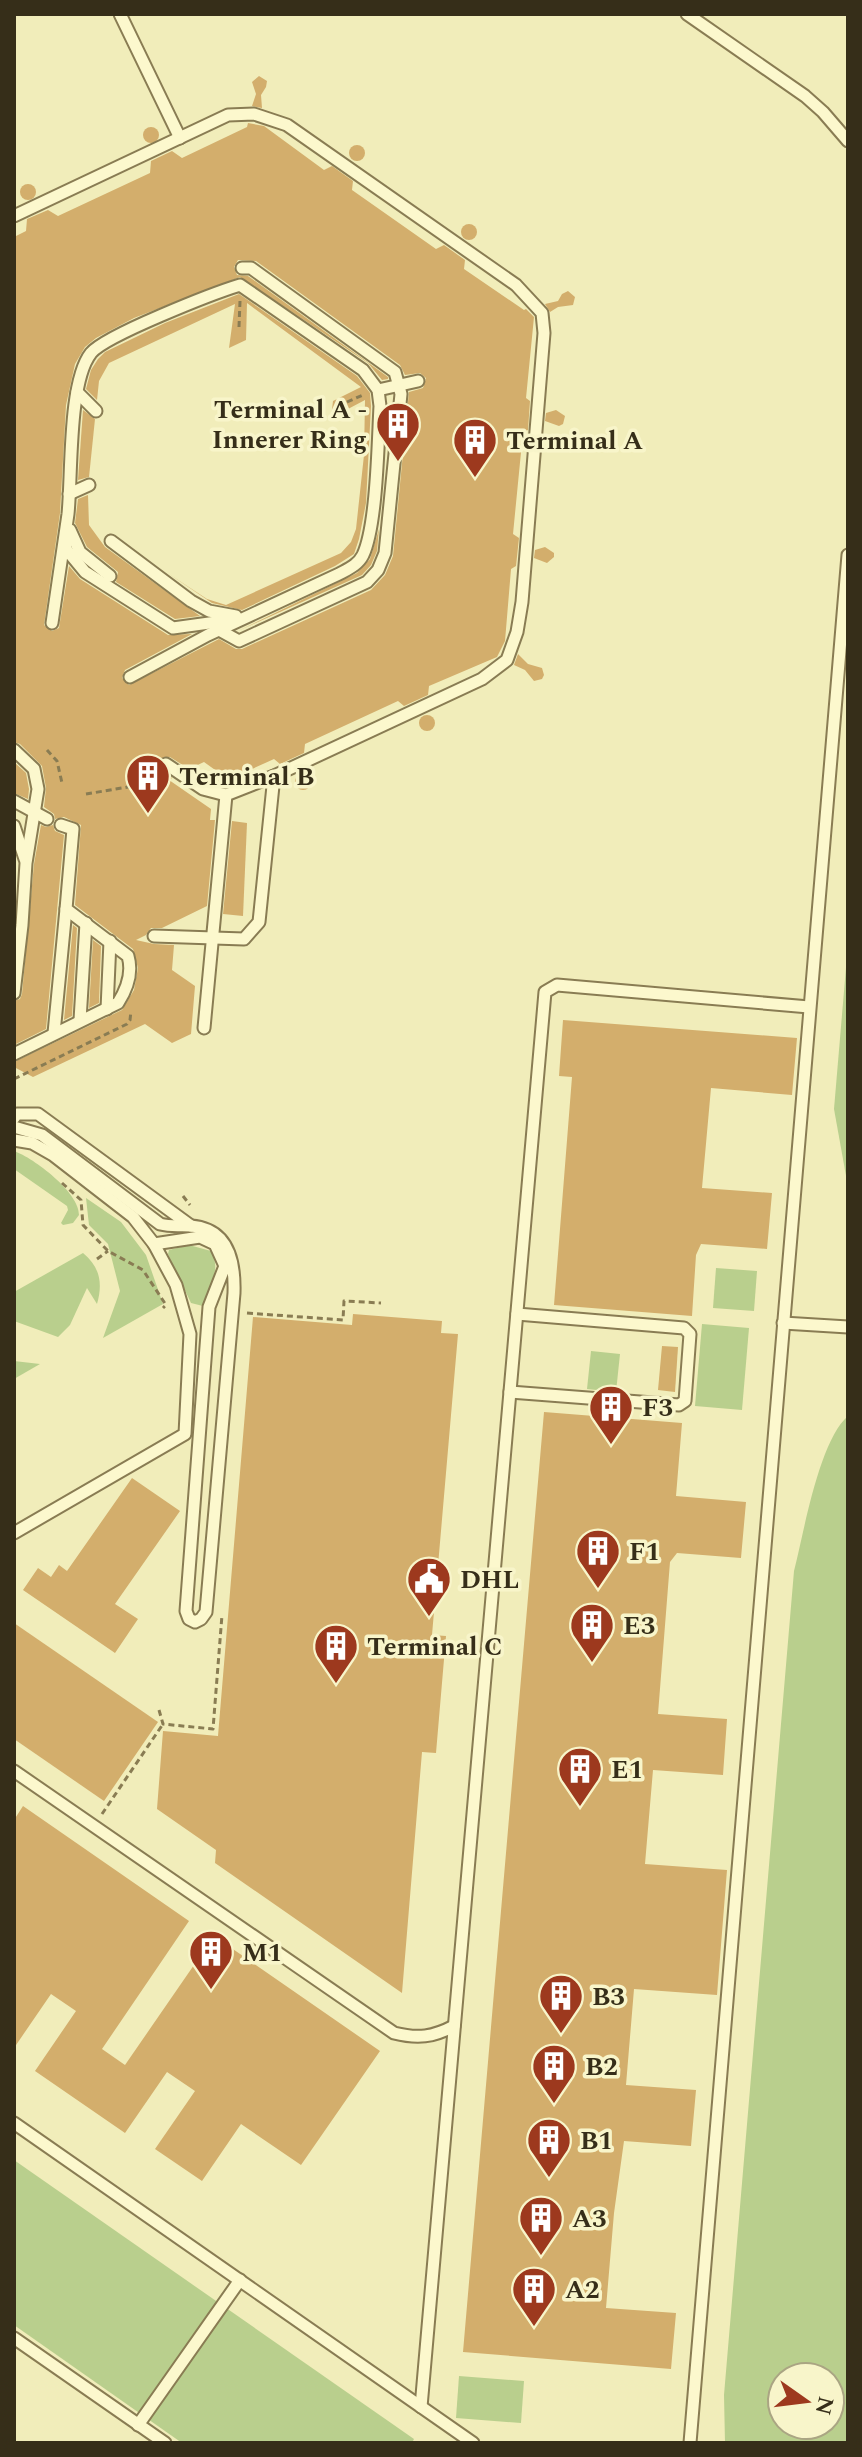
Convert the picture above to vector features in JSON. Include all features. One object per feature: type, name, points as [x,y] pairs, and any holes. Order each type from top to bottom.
[{"type":"lane","points":[[120,14],[180,138]]},
{"type":"lane","points":[[687,14],[805,96],[848,141]]},
{"type":"lane","points":[[14,216],[228,115],[254,114],[287,125],[516,285],[542,313],[544,333],[522,602],[517,632],[507,660],[482,679],[274,776],[226,795],[203,789],[166,764]]},
{"type":"lane","points":[[240,285],[241,254]]},
{"type":"lane","points":[[219,630],[239,641],[367,582],[378,570],[388,539],[401,394],[395,372],[251,268],[242,268]]},
{"type":"lane","points":[[130,677],[219,630],[339,574],[357,564],[363,555],[370,527],[380,406],[378,390],[363,370],[240,285]]},
{"type":"lane","points":[[240,285],[114,337],[94,350],[86,361],[77,392],[66,549],[85,572],[173,628],[245,618]]},
{"type":"lane","points":[[378,390],[418,381]]},
{"type":"lane","points":[[77,392],[96,411]]},
{"type":"lane","points":[[69,494],[89,485]]},
{"type":"lane","points":[[68,514],[72,537],[80,552],[110,576]]},
{"type":"lane","points":[[52,623],[68,514]]},
{"type":"lane","points":[[111,541],[191,601],[209,611],[245,618]]},
{"type":"lane","points":[[690,2443],[848,555]]},
{"type":"lane","points":[[14,750],[34,769],[41,817],[26,863],[14,993]]},
{"type":"lane","points":[[154,936],[244,939],[259,922],[274,776]]},
{"type":"lane","points":[[204,1028],[226,795]]},
{"type":"lane","points":[[14,801],[41,817]]},
{"type":"lane","points":[[54,1033],[73,829],[61,825]]},
{"type":"lane","points":[[14,826],[26,863]]},
{"type":"lane","points":[[14,1054],[118,1003],[125,993],[131,963],[124,952],[66,909]]},
{"type":"lane","points":[[80,1020],[86,923]]},
{"type":"lane","points":[[107,1009],[110,941]]},
{"type":"lane","points":[[421,2407],[545,992],[557,985],[809,1007]]},
{"type":"lane","points":[[14,1118],[17,1114],[38,1114],[192,1226],[207,1230],[219,1238],[231,1254],[235,1273],[206,1612],[195,1622],[189,1619],[186,1611],[197,1442],[209,1307],[225,1266],[215,1244],[200,1237],[154,1244]]},
{"type":"lane","points":[[14,1127],[42,1135],[160,1224],[173,1228],[192,1226]]},
{"type":"lane","points":[[14,1140],[32,1143],[53,1155],[133,1217],[154,1244],[176,1285],[190,1334],[185,1434],[14,1533]]},
{"type":"lane","points":[[510,1392],[679,1405],[685,1401],[690,1334],[684,1328],[517,1314]]},
{"type":"lane","points":[[783,1323],[848,1327]]},
{"type":"lane","points":[[197,1442],[203,1449],[215,1450],[221,1442]]},
{"type":"lane","points":[[14,1771],[394,2033],[412,2038],[433,2037],[454,2026]]},
{"type":"lane","points":[[14,2123],[473,2443]]},
{"type":"lane","points":[[138,2425],[240,2280]]},
{"type":"lane","points":[[14,2338],[165,2443]]},
{"type":"path","points":[[239,327],[240,307]]},
{"type":"path","points":[[347,402],[364,394]]},
{"type":"path","points":[[47,750],[57,761],[62,783]]},
{"type":"path","points":[[86,794],[146,784]]},
{"type":"path","points":[[14,1079],[127,1024]]},
{"type":"path","points":[[61,1182],[81,1200],[83,1225],[108,1251],[143,1270],[166,1305],[163,1308]]},
{"type":"path","points":[[97,1259],[108,1251]]},
{"type":"path","points":[[247,1313],[343,1320],[344,1301],[381,1303]]},
{"type":"path","points":[[163,1724],[213,1729],[223,1604]]},
{"type":"path","points":[[159,1710],[163,1724]]},
{"type":"path","points":[[93,1826],[163,1724]]},
{"type":"green space","points":[[848,944],[848,1187],[834,1109]]},
{"type":"green space","points":[[14,1151],[33,1161],[64,1187],[77,1206],[79,1215],[73,1223],[61,1223],[67,1206],[14,1169]]},
{"type":"green space","points":[[86,1198],[121,1222],[146,1255],[163,1304],[103,1338],[120,1291],[108,1244],[89,1225]]},
{"type":"green space","points":[[189,1245],[211,1251],[214,1258],[215,1272],[203,1306],[191,1303],[168,1254],[169,1250]]},
{"type":"green space","points":[[83,1253],[99,1276],[97,1304],[87,1288],[70,1325],[58,1337],[14,1321],[14,1292]]},
{"type":"green space","points":[[716,1268],[757,1271],[754,1311],[713,1308]]},
{"type":"green space","points":[[702,1324],[749,1328],[742,1410],[695,1406]]},
{"type":"green space","points":[[591,1351],[620,1354],[616,1392],[587,1389]]},
{"type":"green space","points":[[14,1361],[40,1364],[14,1379]]},
{"type":"green space","points":[[848,1416],[848,2443],[725,2443],[724,2395],[794,1571],[814,1488],[829,1445]]},
{"type":"green space","points":[[14,2160],[414,2439],[412,2443],[182,2443],[14,2325]]},
{"type":"green space","points":[[459,2376],[524,2381],[521,2423],[456,2418]]},
{"type":"building","points":[[259,76],[267,81],[261,95],[262,108],[252,106],[256,94],[252,82]]},
{"type":"building","name":"Terminal A","points":[[248,123],[264,126],[324,170],[332,166],[353,181],[352,190],[436,249],[444,245],[465,260],[464,269],[534,317],[526,398],[530,401],[528,430],[523,432],[513,534],[519,538],[516,566],[511,569],[505,641],[497,657],[429,686],[428,695],[404,706],[398,701],[305,744],[304,753],[280,764],[274,759],[219,784],[218,772],[204,762],[189,769],[170,757],[159,759],[158,767],[172,778],[169,780],[211,809],[210,820],[215,820],[207,906],[162,928],[151,928],[136,940],[174,945],[172,970],[195,986],[191,1034],[172,1043],[145,1024],[33,1077],[14,1067],[14,1062],[122,1010],[134,990],[138,968],[133,949],[75,905],[81,825],[64,817],[55,819],[54,814],[44,807],[46,788],[42,766],[14,742],[14,237],[26,231],[27,219],[48,210],[58,216],[150,173],[151,161],[172,151],[182,158],[247,127]],"holes":[[[238,260],[256,261],[400,365],[405,375],[420,373],[426,378],[423,388],[409,392],[393,556],[385,575],[371,590],[242,649],[219,639],[129,685],[122,678],[125,670],[192,634],[168,635],[80,579],[69,566],[59,628],[52,631],[44,625],[60,513],[66,405],[75,364],[85,347],[134,318],[240,277],[368,363],[382,380],[388,379],[388,377],[248,276],[237,275],[234,267]]]},
{"type":"building","points":[[151,127],[159,135],[151,143],[143,135]]},
{"type":"building","points":[[357,145],[363,147],[363,159],[357,161],[351,159],[349,153],[351,147]]},
{"type":"building","points":[[28,184],[34,186],[34,198],[28,200],[22,198],[20,192],[22,186]]},
{"type":"building","points":[[466,224],[472,224],[477,232],[475,238],[466,240],[461,235],[461,229]]},
{"type":"building","points":[[568,291],[575,297],[573,305],[558,307],[550,312],[545,304],[558,301]]},
{"type":"building","points":[[239,294],[357,376],[370,393],[371,406],[366,503],[354,554],[242,610],[212,603],[169,574],[207,599],[226,605],[341,553],[351,542],[356,529],[364,455],[365,400],[331,418],[333,401],[361,387],[247,303],[246,340],[229,348],[235,304],[109,363],[99,381],[97,400],[86,389],[91,370],[105,352],[165,323]]},
{"type":"building","points":[[83,410],[95,419],[89,477],[78,480]]},
{"type":"building","points":[[556,410],[565,416],[563,424],[559,426],[545,421],[546,413]]},
{"type":"building","points":[[88,495],[89,525],[105,547],[200,616],[175,619],[116,582],[118,572],[87,547],[75,523],[78,499]]},
{"type":"building","points":[[379,529],[377,551],[362,575],[238,631],[357,573],[370,559]]},
{"type":"building","points":[[545,547],[554,553],[547,563],[534,558],[535,550]]},
{"type":"building","points":[[518,654],[528,664],[542,668],[542,679],[534,681],[525,670],[514,665]]},
{"type":"building","points":[[424,715],[430,715],[435,723],[433,729],[424,731],[419,726],[419,720]]},
{"type":"building","points":[[14,762],[26,773],[28,799],[14,793]]},
{"type":"building","points":[[300,774],[306,774],[311,782],[309,788],[300,790],[295,785],[295,779]]},
{"type":"building","points":[[232,821],[247,823],[243,916],[223,914]]},
{"type":"building","points":[[41,825],[53,825],[55,831],[64,835],[46,1029],[14,1045],[14,1001],[20,999],[22,994],[34,864]]},
{"type":"building","points":[[73,925],[77,928],[72,1016],[64,1020]]},
{"type":"building","points":[[93,940],[101,946],[99,1003],[89,1008]]},
{"type":"building","points":[[563,1020],[797,1038],[792,1095],[711,1088],[702,1188],[772,1193],[767,1249],[701,1244],[696,1255],[692,1316],[554,1305],[572,1077],[559,1076]]},
{"type":"building","name":"Terminal C","points":[[353,1314],[442,1321],[441,1333],[458,1334],[432,1635],[446,1636],[436,1753],[422,1752],[402,1993],[215,1863],[216,1850],[157,1809],[163,1731],[218,1736],[253,1317],[352,1325]]},
{"type":"building","points":[[662,1346],[678,1347],[675,1392],[658,1390]]},
{"type":"building","points":[[544,1412],[682,1423],[676,1496],[746,1502],[741,1558],[677,1553],[670,1562],[658,1714],[727,1719],[723,1775],[653,1770],[645,1864],[727,1870],[717,1995],[634,1989],[626,2085],[696,2090],[691,2146],[624,2141],[606,2308],[676,2313],[671,2369],[463,2352]]},
{"type":"building","points":[[132,1478],[180,1511],[115,1604],[138,1619],[115,1653],[23,1590],[38,1568],[51,1577],[59,1565],[67,1571]]},
{"type":"building","points":[[14,1623],[158,1722],[104,1801],[14,1739]]},
{"type":"building","points":[[23,1806],[189,1921],[102,2049],[125,2065],[214,1936],[380,2051],[301,2165],[241,2124],[202,2181],[155,2149],[195,2091],[167,2072],[125,2133],[35,2071],[76,2011],[51,1994],[14,2048],[14,1820]]},
{"type":"place","name":"Terminal A - Innerer Ring","points":[[398,463]]},
{"type":"place","name":"Terminal A","points":[[475,479]]},
{"type":"place","name":"Terminal B","points":[[148,815]]},
{"type":"place","name":"F3","points":[[611,1446]]},
{"type":"place","name":"F1","points":[[598,1590]]},
{"type":"place","name":"DHL","points":[[429,1618]]},
{"type":"place","name":"E3","points":[[592,1664]]},
{"type":"place","name":"Terminal C","points":[[336,1685]]},
{"type":"place","name":"E1","points":[[580,1808]]},
{"type":"place","name":"M1","points":[[211,1991]]},
{"type":"place","name":"B3","points":[[561,2035]]},
{"type":"place","name":"B2","points":[[554,2105]]},
{"type":"place","name":"B1","points":[[549,2179]]},
{"type":"place","name":"A3","points":[[541,2257]]},
{"type":"place","name":"A2","points":[[534,2328]]}]
